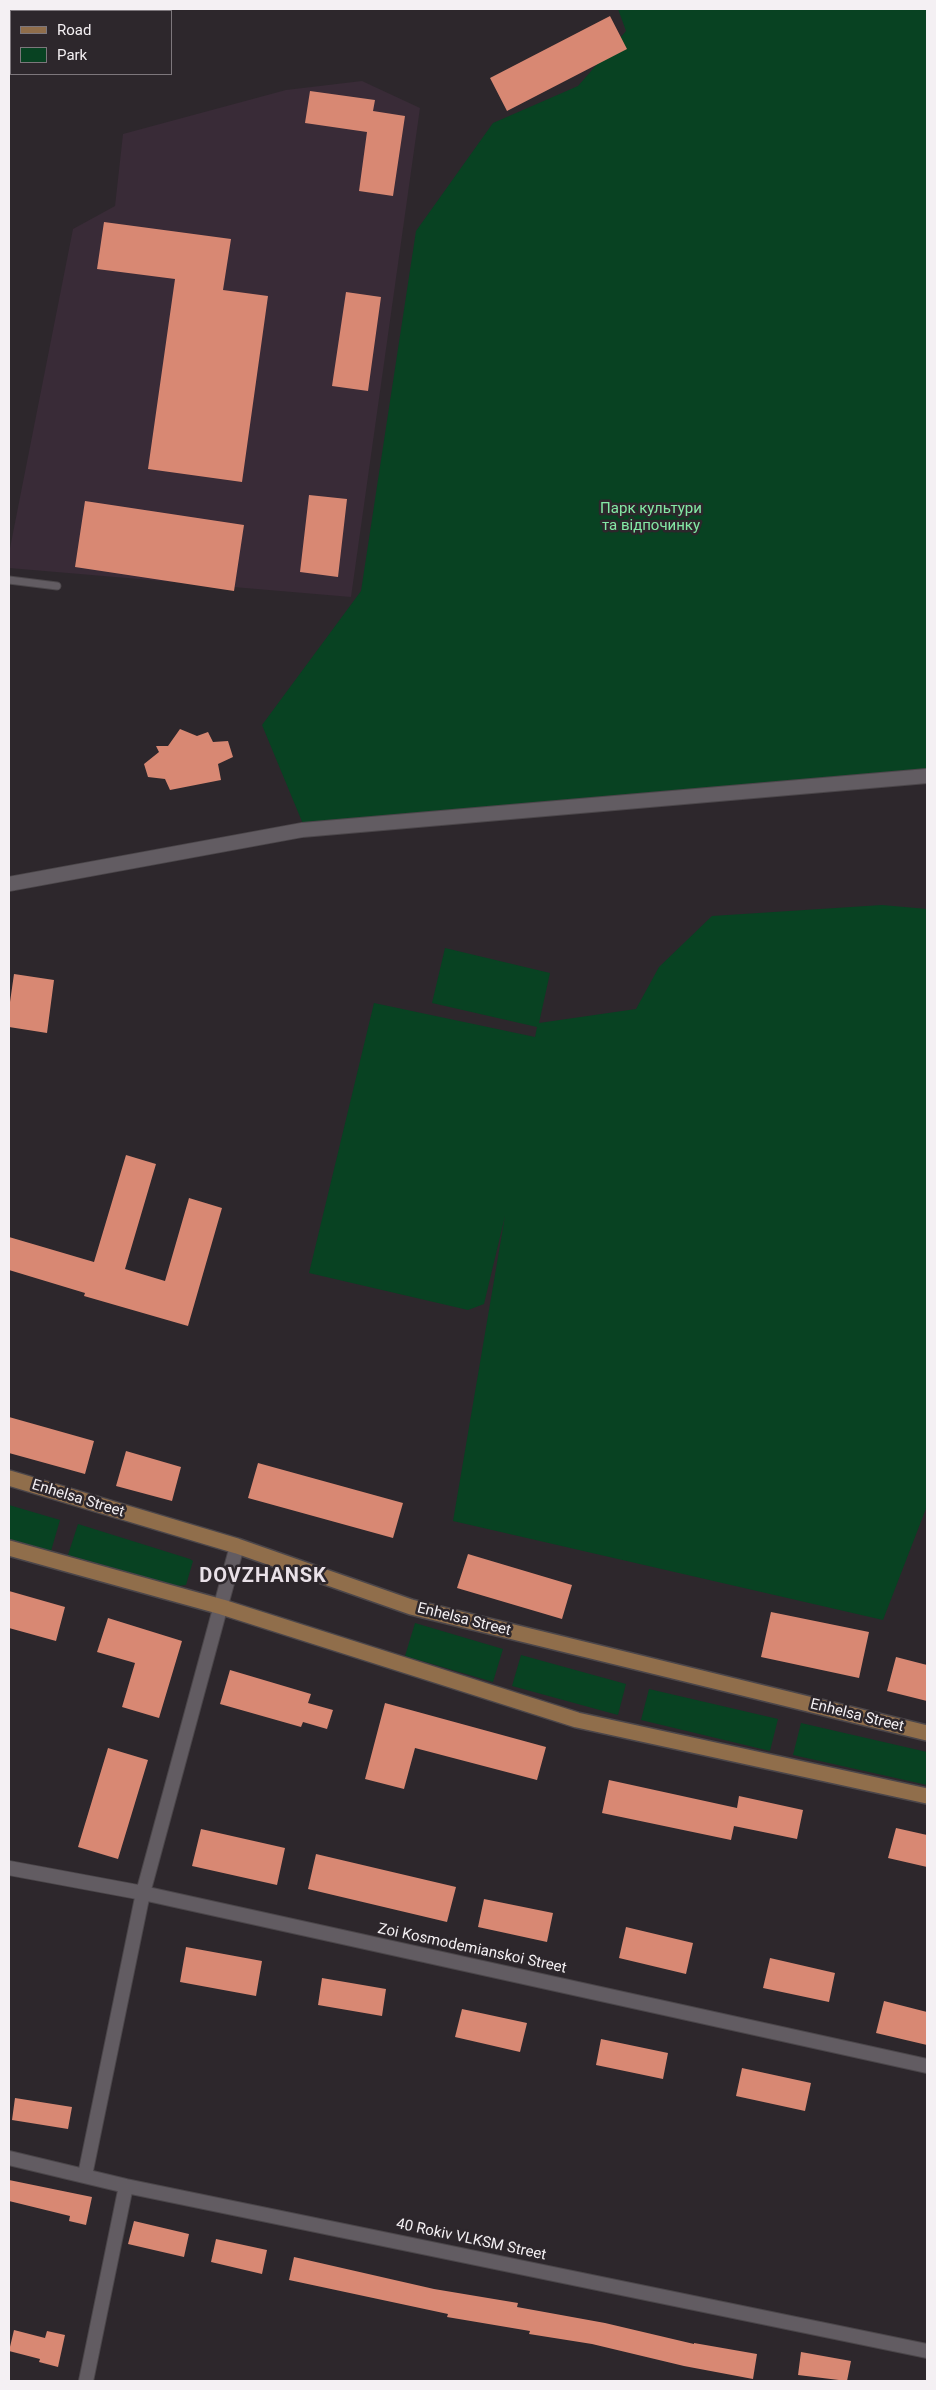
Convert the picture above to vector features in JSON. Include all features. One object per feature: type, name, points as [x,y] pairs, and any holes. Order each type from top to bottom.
[{"type":"street","points":[[9,33],[10,28]]},
{"type":"street","points":[[9,884],[302,830],[927,776]]},
{"type":"street","name":"Enhelsa Street","points":[[9,1478],[237,1546],[411,1607],[927,1732]]},
{"type":"street","points":[[85,2175],[144,1893],[237,1546]]},
{"type":"street","points":[[9,1548],[222,1607],[577,1720],[927,1796]]},
{"type":"street","name":"Zoi Kosmodemianskoi Street","points":[[9,1868],[144,1893],[927,2066]]},
{"type":"street","name":"40 Rokiv VLKSM Street","points":[[9,2158],[126,2186],[927,2350]]},
{"type":"street","points":[[86,2381],[126,2186]]},
{"type":"lane","points":[[9,580],[57,586]]},
{"type":"shaded area","points":[[362,81],[420,108],[351,597],[9,568],[9,553],[73,229],[115,206],[123,134],[286,90]]},
{"type":"green space","name":"Парк культури та відпочинку","points":[[618,9],[927,9],[927,773],[303,824],[262,725],[361,591],[416,231],[493,123],[578,86],[626,31]]},
{"type":"green space","points":[[882,905],[927,909],[927,1506],[883,1620],[453,1521],[505,1216],[484,1304],[468,1310],[309,1273],[374,1003],[535,1037],[537,1027],[432,1003],[445,948],[550,973],[539,1023],[636,1009],[659,967],[712,916]]},
{"type":"green space","points":[[9,1505],[60,1520],[51,1551],[9,1539]]},
{"type":"green space","points":[[78,1524],[190,1559],[193,1561],[186,1585],[177,1586],[68,1555]]},
{"type":"green space","points":[[415,1623],[503,1649],[493,1682],[405,1656]]},
{"type":"green space","points":[[521,1655],[626,1684],[618,1715],[512,1686]]},
{"type":"green space","points":[[649,1689],[778,1719],[770,1751],[641,1720]]},
{"type":"green space","points":[[801,1723],[927,1752],[927,1785],[793,1755]]},
{"type":"building","points":[[610,16],[627,49],[507,111],[490,78]]},
{"type":"building","points":[[310,91],[375,100],[373,111],[405,116],[393,196],[359,191],[367,132],[305,123]]},
{"type":"building","points":[[104,222],[231,239],[223,290],[268,296],[242,482],[148,469],[175,279],[97,269]]},
{"type":"building","points":[[346,292],[381,297],[368,391],[332,386]]},
{"type":"building","points":[[309,495],[347,499],[338,577],[300,572]]},
{"type":"building","points":[[85,501],[244,525],[234,591],[75,567]]},
{"type":"building","points":[[180,729],[197,736],[208,732],[213,742],[228,741],[233,757],[218,764],[221,780],[170,790],[165,779],[148,777],[144,764],[159,752],[156,746],[168,746]]},
{"type":"building","points":[[14,974],[54,980],[47,1033],[9,1027],[9,1009]]},
{"type":"building","points":[[126,1155],[156,1164],[125,1269],[165,1281],[189,1198],[222,1208],[188,1326],[84,1296],[85,1293],[9,1270],[9,1237],[94,1262]]},
{"type":"building","points":[[9,1417],[94,1441],[85,1474],[9,1453]]},
{"type":"building","points":[[126,1451],[181,1467],[172,1501],[116,1486]]},
{"type":"building","points":[[258,1463],[403,1503],[393,1538],[248,1498]]},
{"type":"building","points":[[468,1554],[572,1585],[562,1619],[457,1588]]},
{"type":"building","points":[[9,1591],[65,1607],[56,1641],[9,1628]]},
{"type":"building","points":[[771,1612],[869,1632],[859,1678],[761,1657]]},
{"type":"building","points":[[108,1618],[182,1641],[159,1718],[122,1707],[135,1663],[97,1652]]},
{"type":"building","points":[[896,1657],[927,1665],[927,1701],[887,1691]]},
{"type":"building","points":[[230,1670],[311,1694],[308,1703],[333,1710],[327,1729],[303,1722],[301,1727],[220,1704]]},
{"type":"building","points":[[385,1703],[546,1747],[537,1780],[415,1748],[404,1789],[365,1779]]},
{"type":"building","points":[[108,1748],[148,1760],[118,1859],[78,1847]]},
{"type":"building","points":[[609,1780],[737,1808],[739,1796],[803,1810],[797,1839],[734,1826],[731,1840],[602,1813]]},
{"type":"building","points":[[896,1828],[927,1835],[927,1867],[888,1858]]},
{"type":"building","points":[[201,1829],[285,1848],[277,1885],[192,1866]]},
{"type":"building","points":[[316,1854],[456,1887],[447,1922],[308,1889]]},
{"type":"building","points":[[484,1899],[553,1913],[547,1942],[478,1927]]},
{"type":"building","points":[[626,1927],[693,1943],[686,1974],[619,1958]]},
{"type":"building","points":[[186,1947],[262,1961],[256,1996],[180,1982]]},
{"type":"building","points":[[770,1958],[835,1973],[829,2002],[763,1988]]},
{"type":"building","points":[[322,1978],[386,1989],[382,2016],[318,2005]]},
{"type":"building","points":[[884,2001],[927,2012],[927,2045],[876,2033]]},
{"type":"building","points":[[462,2009],[527,2023],[520,2052],[455,2037]]},
{"type":"building","points":[[601,2039],[668,2053],[663,2079],[596,2065]]},
{"type":"building","points":[[742,2068],[811,2083],[805,2111],[736,2096]]},
{"type":"building","points":[[15,2098],[72,2107],[68,2129],[12,2120]]},
{"type":"building","points":[[9,2180],[92,2197],[86,2225],[69,2221],[70,2216],[9,2201]]},
{"type":"building","points":[[134,2221],[189,2234],[184,2257],[128,2244]]},
{"type":"building","points":[[216,2239],[267,2250],[262,2274],[211,2262]]},
{"type":"building","points":[[294,2257],[434,2289],[518,2303],[517,2307],[605,2323],[694,2344],[757,2354],[753,2379],[684,2366],[592,2344],[529,2334],[530,2331],[447,2317],[448,2314],[289,2280]]},
{"type":"building","points":[[14,2330],[45,2338],[47,2331],[65,2335],[58,2367],[39,2362],[40,2359],[9,2351]]},
{"type":"building","points":[[801,2352],[851,2361],[847,2381],[798,2375]]},
{"type":"district","name":"DOVZHANSK","points":[[263,1577]]}]
